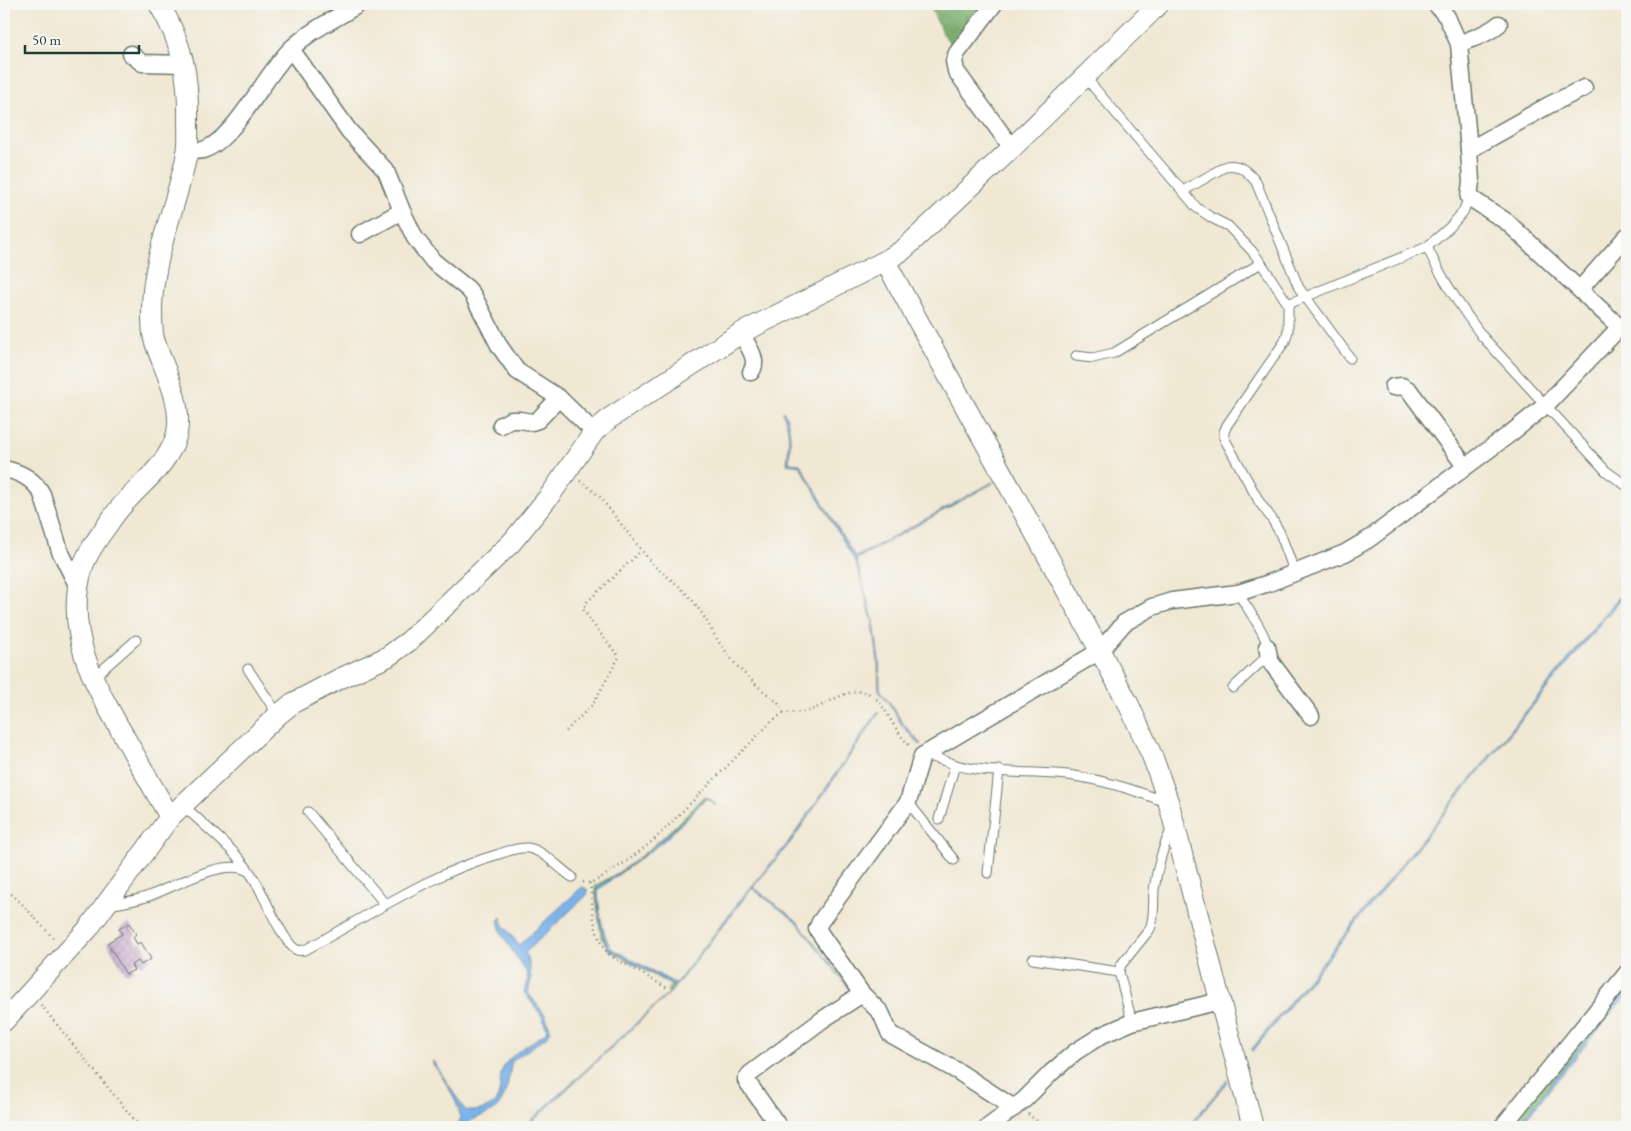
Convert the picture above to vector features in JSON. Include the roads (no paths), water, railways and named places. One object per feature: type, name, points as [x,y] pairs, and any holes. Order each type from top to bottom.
[{"type":"street","points":[[159,4],[176,37],[185,64],[188,111],[188,151],[165,235],[155,280],[152,313],[153,337],[175,396],[176,433],[160,466],[118,510],[96,540],[84,564],[78,587],[77,625],[81,646],[106,706],[176,811]]},
{"type":"street","points":[[188,151],[203,150],[229,130],[291,49],[306,35],[359,4]]},
{"type":"street","points":[[994,4],[957,53],[954,60],[956,70],[1012,148]]},
{"type":"street","points":[[4,1021],[88,929],[103,906],[176,811],[293,703],[339,679],[388,657],[409,641],[512,542],[546,501],[594,432],[626,406],[741,333],[885,261],[903,250],[1012,148],[1159,4]]},
{"type":"street","points":[[1019,1110],[959,1072],[890,1034],[881,1014],[862,994],[817,929],[820,922],[908,802],[922,756],[1100,651],[1124,623],[1152,607],[1172,601],[1238,593],[1345,553],[1369,539],[1546,405],[1624,330],[1507,222],[1469,197],[1471,182],[1470,150],[1459,44],[1447,17],[1436,4]]},
{"type":"street","points":[[1459,44],[1481,35],[1499,24]]},
{"type":"street","points":[[291,49],[349,131],[386,171],[402,211],[416,238],[434,261],[473,295],[507,359],[517,371],[559,398],[594,432]]},
{"type":"street","points":[[131,54],[142,63],[185,64]]},
{"type":"street","points":[[1470,150],[1549,105],[1584,88]]},
{"type":"street","points":[[360,234],[402,211]]},
{"type":"street","points":[[1580,289],[1627,236]]},
{"type":"street","points":[[885,261],[1100,651],[1128,703],[1153,758],[1172,813],[1253,1127]]},
{"type":"street","points":[[741,333],[755,360],[754,368],[751,372]]},
{"type":"street","points":[[1393,387],[1402,386],[1409,390],[1466,466]]},
{"type":"street","points":[[501,425],[511,420],[532,422],[538,420],[559,398]]},
{"type":"street","points":[[4,469],[17,472],[38,486],[60,551],[78,587]]},
{"type":"street","points":[[1267,647],[1270,661],[1311,716]]},
{"type":"street","points":[[1502,1127],[1627,973]]},
{"type":"street","points":[[779,1127],[746,1080],[750,1074],[822,1020],[862,994]]},
{"type":"street","points":[[988,1127],[1019,1110],[1052,1072],[1075,1052],[1102,1035],[1132,1022],[1220,1001]]},
{"type":"lane","points":[[1085,77],[1197,208],[1228,226],[1252,251],[1288,304],[1288,332],[1285,341],[1227,426],[1224,438],[1260,503],[1280,533],[1295,573]]},
{"type":"lane","points":[[1183,192],[1231,164],[1242,168],[1250,174],[1256,182],[1299,288],[1350,358]]},
{"type":"lane","points":[[1288,304],[1427,248],[1450,228],[1463,212],[1469,197]]},
{"type":"lane","points":[[1427,248],[1466,315],[1482,336],[1606,471],[1627,486]]},
{"type":"lane","points":[[1076,356],[1093,358],[1114,353],[1261,263]]},
{"type":"lane","points":[[1232,688],[1262,662],[1266,656],[1267,647],[1264,636],[1238,593]]},
{"type":"lane","points":[[93,678],[136,640]]},
{"type":"lane","points":[[248,669],[278,715]]},
{"type":"lane","points":[[922,756],[935,757],[970,769],[1083,777],[1104,782],[1172,813],[1158,864],[1154,890],[1153,922],[1150,929],[1121,965],[1119,972],[1132,1022]]},
{"type":"lane","points":[[939,819],[955,765]]},
{"type":"lane","points":[[988,873],[999,770]]},
{"type":"lane","points":[[908,802],[954,860]]},
{"type":"lane","points":[[176,811],[217,836],[238,858],[258,885],[277,924],[291,946],[297,950],[305,950],[385,904],[456,870],[485,858],[522,848],[537,850],[572,877]]},
{"type":"lane","points":[[308,812],[385,904]]},
{"type":"lane","points":[[103,906],[145,898],[173,887],[195,875],[215,870],[242,867],[248,871]]},
{"type":"lane","points":[[1033,959],[1119,972]]},
{"type":"water","points":[[782,412],[784,412],[787,418],[789,430],[789,463],[800,464],[855,557],[993,482],[856,559],[874,623],[879,661],[880,690],[920,745],[902,725],[879,690],[878,661],[873,623],[856,563],[800,466],[787,464],[788,431]]},
{"type":"water","points":[[1627,587],[1627,591],[1253,1051],[1251,1050]]},
{"type":"water","points":[[878,712],[790,843],[753,887],[796,920],[854,993],[796,921],[752,888],[670,993],[524,1127],[669,993],[674,986],[609,949],[603,936],[600,921],[596,891],[598,887],[654,846],[705,797],[716,804],[705,799],[665,840],[598,890],[603,927],[611,948],[676,984],[742,898],[789,842]]},
{"type":"water","points":[[582,887],[587,889],[587,895],[525,953],[528,957],[531,979],[528,993],[545,1015],[551,1031],[546,1037],[512,1061],[505,1095],[498,1106],[493,1111],[457,1127],[459,1112],[456,1103],[447,1084],[432,1062],[465,1110],[480,1110],[489,1107],[498,1097],[504,1066],[512,1056],[547,1030],[542,1016],[524,992],[528,979],[527,973],[502,935],[498,921],[501,917],[504,926],[519,945]]},
{"type":"water","points":[[1627,989],[1627,994],[1519,1127],[1516,1127]]},
{"type":"water","points":[[1227,1080],[1190,1127],[1188,1127]]}]
